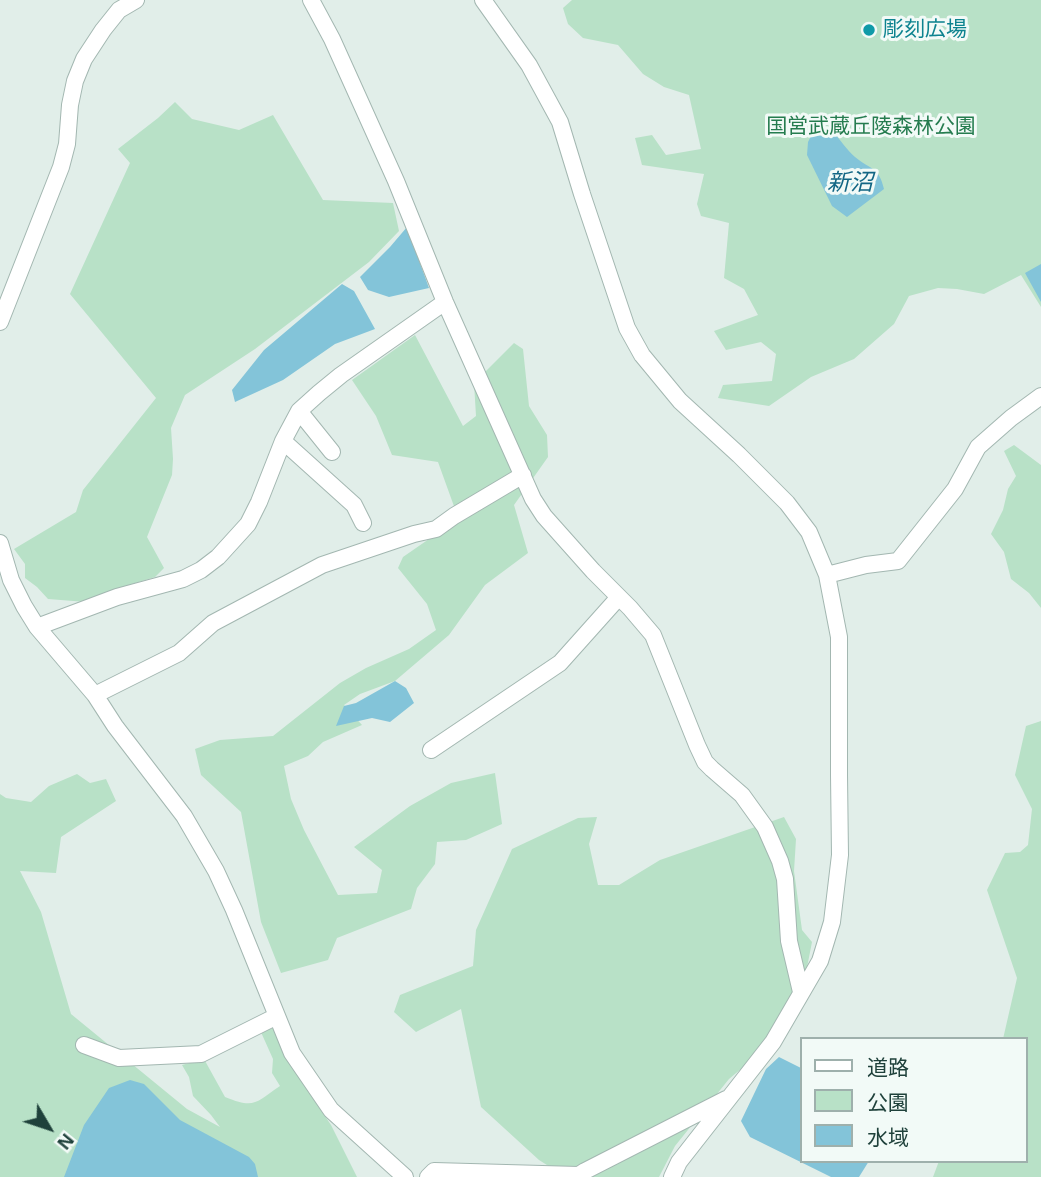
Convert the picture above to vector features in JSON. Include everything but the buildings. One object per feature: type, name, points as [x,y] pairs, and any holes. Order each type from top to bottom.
[{"type":"street","points":[[0,322],[61,167],[67,144],[75,81],[103,30],[119,10],[136,0]]},
{"type":"street","points":[[311,0],[332,38],[397,181],[445,302],[533,499],[544,516],[653,635],[705,762],[742,794],[765,827],[785,878],[789,941],[801,992]]},
{"type":"street","points":[[483,0],[529,65],[561,122],[626,328],[642,355],[680,401],[739,454],[787,503],[808,532],[827,575],[839,637],[840,855],[832,922],[820,961],[773,1042],[679,1162],[672,1177]]},
{"type":"street","points":[[37,627],[117,597],[183,579],[201,570],[232,544],[248,524],[283,441],[299,411],[334,381],[445,302]]},
{"type":"street","points":[[827,575],[866,565],[898,561],[955,489],[978,447],[1041,396]]},
{"type":"street","points":[[299,411],[332,452]]},
{"type":"street","points":[[283,441],[354,505],[363,523]]},
{"type":"street","points":[[95,695],[179,653],[213,622],[322,565],[436,529],[523,475]]},
{"type":"street","points":[[430,523],[454,516]]},
{"type":"street","points":[[0,543],[11,580],[37,627],[95,695],[115,726],[184,816],[216,871],[292,1053],[331,1110],[404,1177]]},
{"type":"street","points":[[431,750],[560,663],[619,597]]},
{"type":"street","points":[[84,1045],[119,1058],[201,1054],[277,1016]]},
{"type":"street","points":[[428,1177],[435,1171],[577,1176],[732,1096]]},
{"type":"green space","name":"国営武蔵丘陵森林公園","points":[[572,0],[1041,0],[1041,307],[1021,275],[984,294],[938,288],[909,296],[894,324],[854,359],[811,377],[769,406],[718,398],[723,385],[772,381],[776,354],[761,342],[726,350],[714,331],[758,315],[744,289],[724,278],[729,223],[701,216],[697,204],[704,174],[642,165],[635,138],[652,135],[666,155],[701,149],[689,95],[664,87],[643,74],[618,45],[583,38],[568,24],[563,8]]},
{"type":"green space","points":[[175,102],[192,119],[239,130],[273,115],[323,200],[393,203],[399,231],[369,262],[255,349],[185,395],[171,428],[172,475],[147,537],[164,568],[155,577],[86,602],[48,599],[25,578],[25,564],[14,549],[76,512],[83,490],[156,398],[70,294],[130,163],[118,149]]},
{"type":"green space","points":[[415,335],[463,426],[476,416],[474,383],[514,343],[523,349],[529,406],[547,435],[548,457],[514,505],[528,553],[485,585],[449,635],[395,681],[360,694],[344,705],[362,725],[323,742],[308,756],[284,766],[291,799],[338,895],[377,893],[382,870],[354,847],[410,806],[451,783],[495,773],[502,824],[466,840],[437,842],[435,864],[417,888],[411,909],[337,938],[328,960],[281,973],[261,922],[241,812],[201,775],[195,749],[220,740],[273,736],[340,683],[409,649],[436,630],[427,604],[398,568],[403,557],[442,530],[455,509],[438,462],[392,455],[376,416],[352,380]]},
{"type":"green space","points":[[1014,445],[1041,465],[1041,608],[1029,593],[1011,579],[1004,552],[991,534],[1003,510],[1008,489],[1016,476],[1004,451]]},
{"type":"green space","points":[[1041,721],[1041,1177],[933,1177],[938,1163],[1027,1163],[1027,1037],[1003,1037],[1017,978],[987,890],[1005,853],[1020,852],[1028,845],[1032,809],[1015,775],[1026,726]]},
{"type":"green space","points":[[77,774],[90,783],[106,779],[116,801],[61,837],[56,873],[20,871],[41,912],[71,1014],[187,1109],[220,1127],[193,1096],[189,1077],[182,1065],[204,1059],[225,1097],[243,1103],[254,1102],[280,1086],[272,1073],[273,1059],[260,1030],[274,1028],[285,1057],[331,1125],[357,1177],[0,1177],[0,794],[6,798],[31,802],[49,786]]},
{"type":"green space","points":[[597,817],[589,844],[598,885],[619,885],[660,860],[784,817],[796,839],[794,871],[802,930],[812,942],[799,1008],[773,1042],[729,1079],[675,1146],[659,1177],[566,1177],[539,1160],[481,1107],[461,1009],[416,1032],[394,1012],[400,995],[473,966],[476,930],[512,849],[578,818]]},
{"type":"water","name":"新沼","points":[[833,131],[852,154],[877,173],[884,189],[847,217],[832,206],[807,155],[808,142],[813,132]]},
{"type":"water","points":[[407,227],[429,288],[389,297],[368,290],[360,277]]},
{"type":"water","points":[[1041,264],[1041,302],[1025,273]]},
{"type":"water","points":[[342,284],[354,291],[375,329],[335,344],[283,380],[235,402],[232,390],[264,350]]},
{"type":"water","points":[[395,681],[406,688],[414,703],[390,722],[372,718],[336,726],[344,706],[356,703]]},
{"type":"water","points":[[779,1057],[800,1068],[800,1162],[750,1137],[741,1121],[766,1069]]},
{"type":"water","points":[[130,1080],[144,1084],[180,1120],[249,1157],[255,1164],[258,1177],[64,1177],[84,1125],[109,1088]]},
{"type":"water","points":[[803,1163],[868,1163],[859,1177],[831,1177]]},
{"type":"place","name":"彫刻広場","points":[[869,30]]}]
